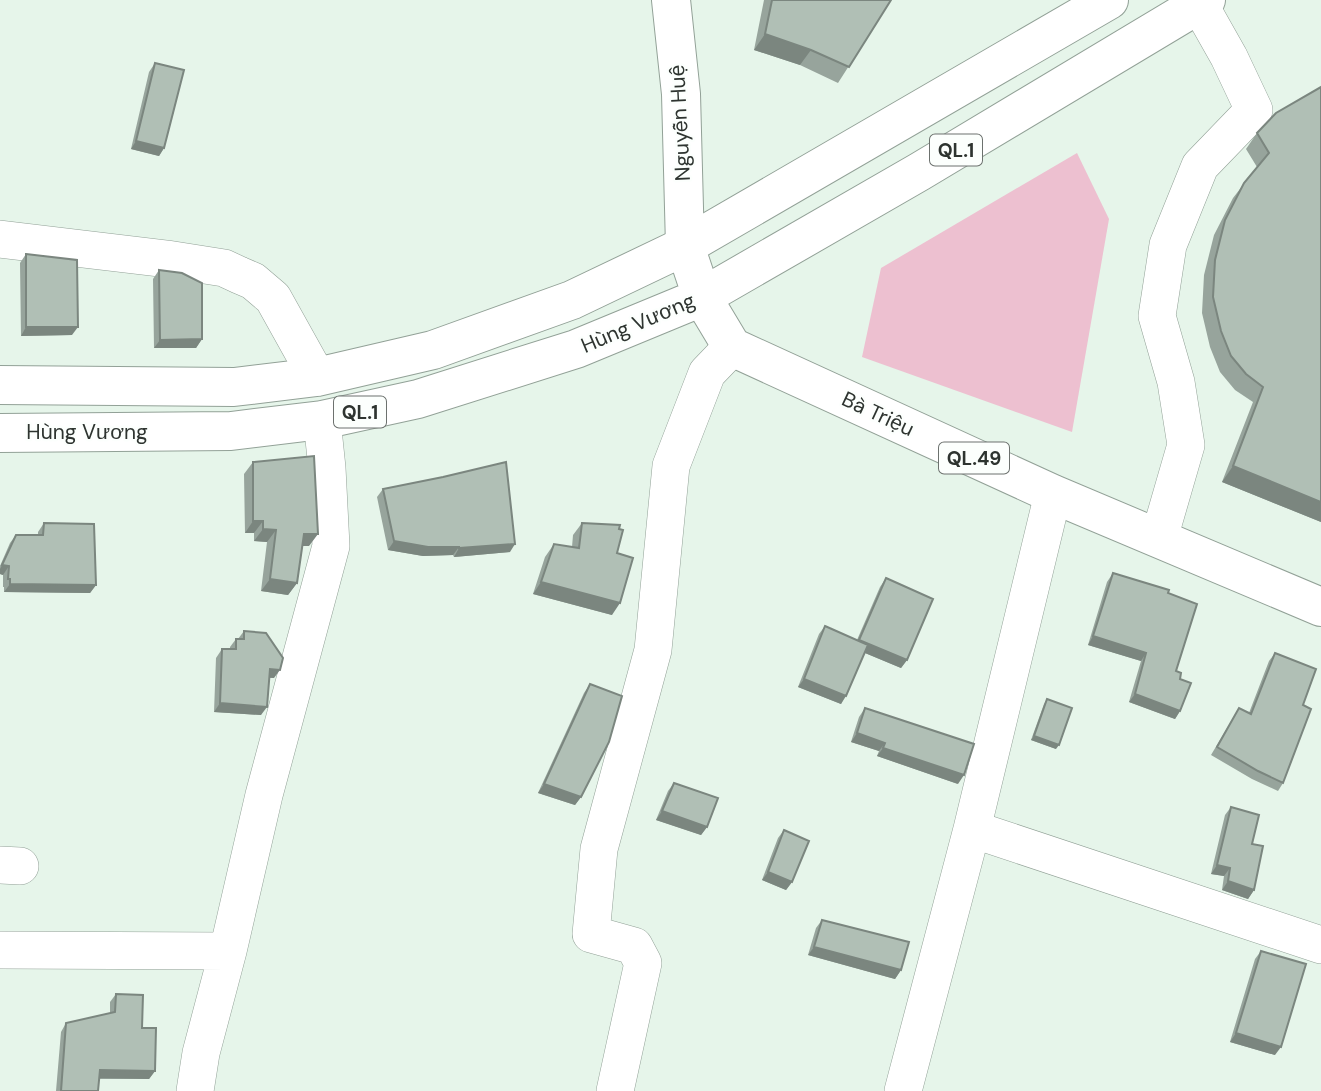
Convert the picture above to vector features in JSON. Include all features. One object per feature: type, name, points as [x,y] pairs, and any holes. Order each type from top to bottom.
[{"type":"main road","name":"Nguyễn Huệ","points":[[671,0],[681,94],[685,246]]},
{"type":"main road","name":"QL.1","points":[[0,385],[234,387],[317,377],[433,350],[572,300],[685,246],[1109,0]]},
{"type":"main road","name":"Hùng Vương","points":[[0,433],[231,431],[323,420],[418,399],[576,349],[702,297],[919,172],[1203,2]]},
{"type":"main road","points":[[685,246],[702,297],[732,346]]},
{"type":"main road","name":"Bà Triệu","points":[[732,346],[1053,494],[1321,607]]},
{"type":"street","points":[[1159,538],[1186,445],[1176,382],[1157,316],[1167,245],[1200,166],[1254,110],[1203,2]]},
{"type":"street","points":[[0,239],[167,258],[224,268],[253,281],[273,298],[317,377]]},
{"type":"street","points":[[615,1091],[643,963],[634,946],[591,934],[599,849],[653,650],[671,466],[707,373],[732,346]]},
{"type":"street","points":[[195,1091],[201,1053],[264,795],[331,546],[323,420]]},
{"type":"street","points":[[903,1091],[972,829],[1053,494]]},
{"type":"street","points":[[972,829],[1321,945]]},
{"type":"street","points":[[0,950],[228,951]]},
{"type":"shaded area","points":[[1077,153],[1109,219],[1072,432],[862,357],[881,268]]},
{"type":"building","points":[[772,0],[891,0],[849,67],[765,34]]},
{"type":"building","points":[[155,63],[184,70],[164,148],[136,141]]},
{"type":"building","points":[[1321,87],[1321,502],[1233,466],[1263,387],[1246,374],[1231,356],[1221,331],[1213,297],[1215,260],[1225,220],[1244,183],[1269,153],[1257,133],[1276,113]]},
{"type":"building","points":[[26,254],[77,260],[78,327],[26,327]]},
{"type":"building","points":[[159,270],[182,273],[202,283],[202,339],[160,340]]},
{"type":"building","points":[[314,456],[318,534],[304,534],[297,583],[270,579],[276,530],[263,529],[263,521],[253,521],[253,462]]},
{"type":"building","points":[[506,462],[515,544],[459,548],[428,547],[394,541],[383,489]]},
{"type":"building","points":[[44,523],[94,524],[96,585],[10,584],[9,566],[2,565],[16,535],[43,535]]},
{"type":"building","points":[[582,523],[620,525],[619,529],[623,530],[617,553],[633,558],[620,603],[541,582],[554,544],[579,548]]},
{"type":"building","points":[[1113,573],[1169,590],[1168,593],[1197,604],[1176,671],[1181,673],[1180,679],[1191,683],[1180,711],[1135,694],[1146,653],[1093,636]]},
{"type":"building","points":[[886,578],[933,599],[907,660],[859,640]]},
{"type":"building","points":[[825,626],[868,645],[846,696],[804,679]]},
{"type":"building","points":[[244,631],[266,633],[283,658],[280,670],[270,669],[267,707],[220,703],[222,649],[236,649],[236,639],[244,639]]},
{"type":"building","points":[[1275,653],[1316,669],[1303,705],[1311,709],[1283,783],[1217,747],[1239,708],[1251,714]]},
{"type":"building","points":[[590,684],[622,696],[609,742],[581,797],[544,784]]},
{"type":"building","points":[[1047,699],[1072,708],[1059,745],[1034,736]]},
{"type":"building","points":[[865,708],[974,744],[964,775],[883,748],[885,743],[857,733]]},
{"type":"building","points":[[674,783],[718,798],[707,827],[662,811]]},
{"type":"building","points":[[1231,807],[1259,815],[1252,844],[1263,846],[1254,890],[1228,881],[1230,868],[1217,865]]},
{"type":"building","points":[[784,830],[809,841],[792,882],[768,872]]},
{"type":"building","points":[[822,920],[909,942],[901,970],[814,947]]},
{"type":"building","points":[[1261,951],[1306,964],[1281,1047],[1236,1033]]},
{"type":"building","points":[[116,994],[143,995],[142,1028],[156,1028],[155,1071],[100,1070],[98,1091],[61,1091],[66,1023],[115,1012]]}]
